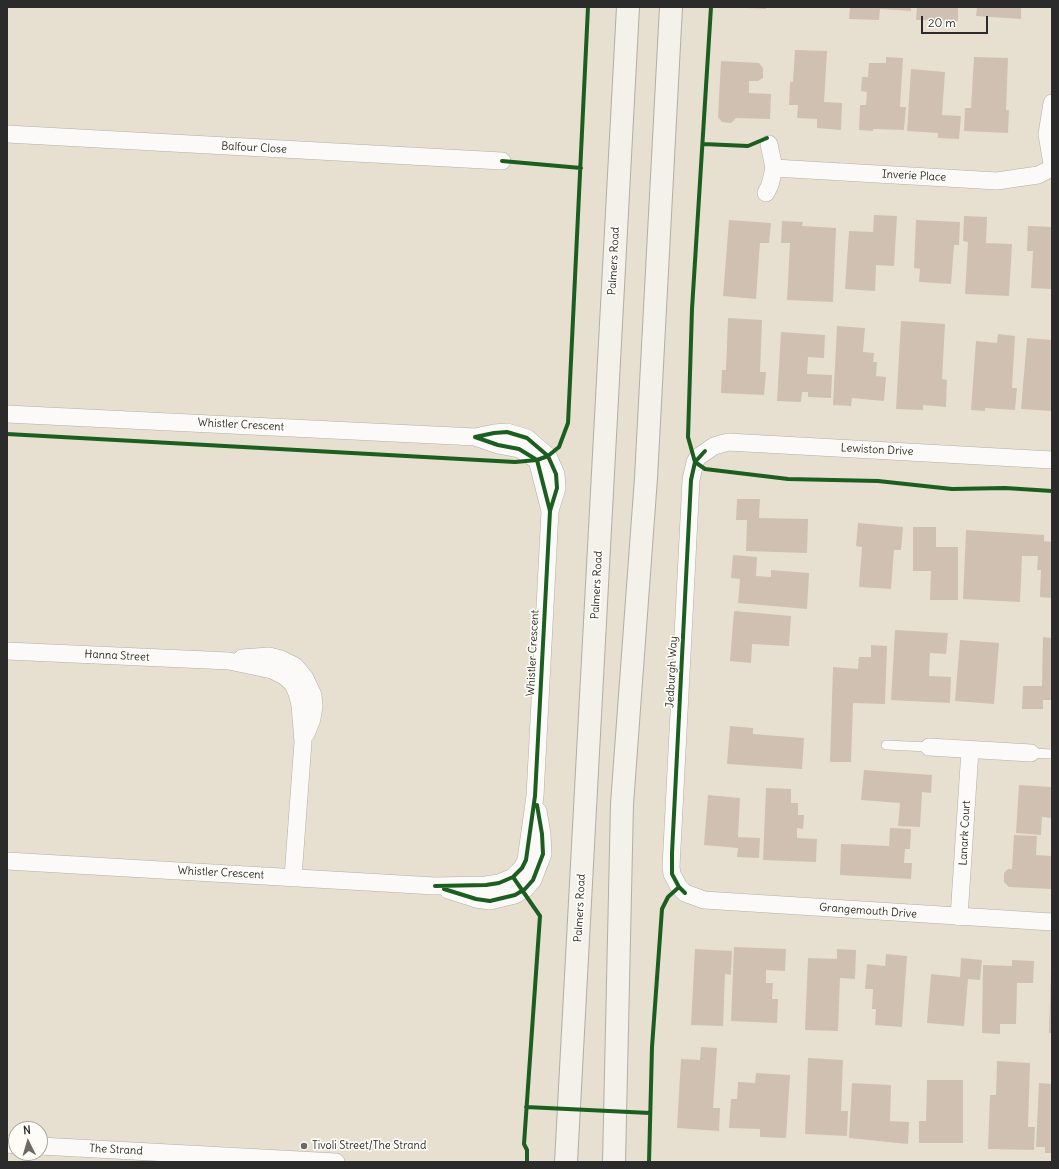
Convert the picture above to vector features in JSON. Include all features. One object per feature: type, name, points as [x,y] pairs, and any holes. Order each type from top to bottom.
[{"type":"main road","name":"Palmers Road","points":[[566,1162],[628,7]]},
{"type":"main road","points":[[614,1162],[622,804],[647,470],[671,7]]},
{"type":"street","points":[[1052,104],[1047,134],[1052,164]]},
{"type":"street","name":"Balfour Close","points":[[7,134],[502,162]]},
{"type":"street","points":[[766,193],[770,185],[774,168],[769,144]]},
{"type":"street","name":"Inverie Place","points":[[774,168],[997,181],[1038,175],[1052,168]]},
{"type":"street","name":"Whistler Crescent","points":[[7,414],[475,437],[498,446],[519,449],[537,460],[550,511],[535,796],[542,834],[542,854],[533,880],[525,889],[509,897],[490,901],[476,899],[435,886],[7,861]]},
{"type":"street","name":"Lewiston Drive","points":[[705,451],[720,444],[735,443],[1052,460]]},
{"type":"street","name":"Jedburgh Way","points":[[685,893],[679,887],[672,874],[672,853],[691,480],[695,462],[705,451]]},
{"type":"street","name":"Hanna Street","points":[[7,651],[228,661],[269,656],[281,659],[295,666],[305,678],[313,695],[312,719],[303,742],[293,877]]},
{"type":"street","points":[[929,747],[1031,753]]},
{"type":"street","name":"Lanark Court","points":[[959,917],[970,750]]},
{"type":"street","name":"Grangemouth Drive","points":[[685,893],[704,900],[1052,922]]},
{"type":"street","name":"The Strand","points":[[48,1147],[148,1157],[336,1162]]},
{"type":"lane","points":[[886,745],[929,747]]},
{"type":"lane","points":[[1031,753],[1052,754]]},
{"type":"building","points":[[766,7],[766,9],[746,8]]},
{"type":"building","points":[[850,7],[911,7],[911,11],[880,9],[879,20],[849,19]]},
{"type":"building","points":[[917,7],[958,7],[958,21],[916,20]]},
{"type":"building","points":[[977,7],[1021,7],[1021,19],[976,16]]},
{"type":"building","points":[[795,50],[827,51],[824,102],[842,103],[841,130],[817,128],[817,119],[797,118],[798,105],[789,105],[790,82],[793,82]]},
{"type":"building","points":[[886,57],[903,58],[900,107],[906,107],[904,130],[859,130],[860,105],[866,105],[867,92],[861,91],[862,77],[868,77],[869,63],[886,63]]},
{"type":"building","points":[[974,57],[1008,58],[1006,110],[1009,110],[1008,133],[964,131],[965,108],[971,108]]},
{"type":"building","points":[[721,61],[759,63],[763,68],[763,78],[758,81],[749,81],[749,93],[771,94],[770,119],[736,118],[731,123],[722,122],[718,117]]},
{"type":"building","points":[[911,69],[945,72],[942,115],[961,116],[959,139],[938,138],[938,133],[907,131]]},
{"type":"building","points":[[874,215],[897,216],[894,266],[876,265],[875,291],[845,289],[849,231],[873,232]]},
{"type":"building","points":[[964,216],[987,217],[986,243],[1012,244],[1009,296],[965,294],[968,242],[963,241]]},
{"type":"building","points":[[729,220],[771,223],[769,243],[760,243],[756,299],[723,296]]},
{"type":"building","points":[[916,220],[960,222],[959,245],[954,245],[951,284],[919,282],[920,269],[914,268]]},
{"type":"building","points":[[782,221],[803,222],[802,226],[836,228],[833,302],[787,300],[790,243],[781,243]]},
{"type":"building","points":[[1028,226],[1052,227],[1052,289],[1031,288],[1033,251],[1027,251]]},
{"type":"building","points":[[728,318],[762,320],[760,372],[766,372],[764,395],[721,393],[722,370],[726,370]]},
{"type":"building","points":[[901,321],[945,324],[942,379],[947,380],[946,407],[923,405],[923,410],[896,409]]},
{"type":"building","points":[[837,326],[865,328],[863,352],[874,353],[873,362],[877,362],[876,376],[886,377],[884,401],[852,398],[851,406],[833,405]]},
{"type":"building","points":[[781,332],[825,335],[824,358],[808,357],[807,374],[832,375],[831,398],[808,397],[808,392],[802,392],[801,402],[777,401]]},
{"type":"building","points":[[998,334],[1015,336],[1012,388],[1017,388],[1015,410],[985,408],[985,411],[971,410],[976,341],[997,343]]},
{"type":"building","points":[[1027,338],[1052,340],[1052,411],[1021,409]]},
{"type":"building","points":[[737,499],[760,499],[759,518],[808,519],[807,553],[746,551],[747,520],[736,520]]},
{"type":"building","points":[[858,523],[903,527],[901,550],[894,550],[891,589],[859,587],[862,547],[856,546]]},
{"type":"building","points":[[913,527],[936,527],[936,547],[958,547],[958,600],[930,600],[931,571],[913,571]]},
{"type":"building","points":[[966,530],[1044,535],[1044,541],[1052,542],[1052,598],[1040,597],[1041,570],[1037,570],[1038,556],[1022,556],[1020,602],[963,599]]},
{"type":"building","points":[[733,555],[757,557],[756,576],[771,577],[771,570],[809,573],[807,609],[738,603],[740,579],[731,578]]},
{"type":"building","points":[[734,611],[791,616],[789,646],[752,644],[751,663],[730,661]]},
{"type":"building","points":[[895,630],[948,633],[946,654],[930,653],[929,676],[951,677],[950,703],[891,700]]},
{"type":"building","points":[[1043,637],[1052,638],[1052,700],[1043,700],[1043,709],[1022,709],[1023,686],[1042,686]]},
{"type":"building","points":[[960,640],[999,643],[994,704],[955,701]]},
{"type":"building","points":[[871,645],[887,646],[885,704],[853,703],[851,762],[830,762],[833,667],[858,669],[859,657],[871,657]]},
{"type":"building","points":[[730,726],[753,728],[753,734],[804,738],[802,769],[727,764]]},
{"type":"building","points":[[864,770],[932,775],[931,793],[922,792],[920,827],[898,826],[900,803],[861,800]]},
{"type":"building","points":[[1019,785],[1052,787],[1052,818],[1042,817],[1041,835],[1016,833]]},
{"type":"building","points":[[766,788],[791,789],[791,803],[798,803],[798,815],[804,815],[803,829],[797,828],[797,838],[817,839],[816,862],[763,860]]},
{"type":"building","points":[[708,795],[740,798],[738,837],[760,838],[759,858],[737,857],[738,848],[704,845]]},
{"type":"building","points":[[890,828],[911,829],[910,849],[905,849],[904,863],[912,863],[911,879],[840,875],[841,844],[889,846]]},
{"type":"building","points":[[1014,835],[1037,836],[1036,855],[1052,856],[1052,889],[1009,887],[1004,882],[1004,873],[1008,869],[1012,869]]},
{"type":"building","points":[[734,947],[786,949],[785,971],[766,970],[766,983],[773,983],[772,999],[778,999],[777,1023],[731,1021]]},
{"type":"building","points":[[695,949],[732,951],[731,975],[725,974],[723,1026],[691,1025]]},
{"type":"building","points":[[837,949],[856,950],[855,979],[840,978],[838,1031],[805,1030],[808,958],[837,959]]},
{"type":"building","points":[[886,954],[907,956],[902,1027],[875,1025],[876,1009],[872,1009],[873,989],[865,989],[867,964],[885,966]]},
{"type":"building","points":[[961,958],[982,960],[980,980],[968,979],[964,1026],[927,1023],[931,974],[960,977]]},
{"type":"building","points":[[1012,960],[1034,961],[1033,983],[1017,983],[1016,1024],[1000,1024],[1000,1034],[982,1033],[983,965],[1012,966]]},
{"type":"building","points":[[1051,969],[1052,1033],[1049,1033]]},
{"type":"building","points":[[701,1047],[717,1048],[713,1108],[720,1108],[719,1131],[677,1128],[681,1059],[700,1060]]},
{"type":"building","points":[[808,1058],[843,1060],[841,1111],[848,1111],[847,1136],[805,1134]]},
{"type":"building","points":[[997,1061],[1030,1063],[1028,1127],[1035,1127],[1034,1150],[988,1149],[990,1095],[996,1095]]},
{"type":"building","points":[[756,1073],[790,1075],[786,1138],[760,1137],[760,1129],[729,1128],[731,1099],[737,1099],[738,1082],[755,1083]]},
{"type":"building","points":[[927,1080],[963,1080],[963,1143],[919,1143],[919,1121],[926,1121]]},
{"type":"building","points":[[852,1083],[891,1085],[890,1121],[909,1122],[908,1144],[849,1138]]},
{"type":"building","points":[[1039,1083],[1052,1084],[1052,1153],[1045,1153],[1045,1147],[1036,1147]]},
{"type":"cycle path","points":[[7,434],[515,462],[537,460],[548,456],[559,447],[568,423],[588,7]]},
{"type":"cycle path","points":[[711,7],[692,309],[688,437],[695,462],[705,469],[788,479],[878,481],[952,489],[1005,488],[1052,491]]},
{"type":"cycle path","points":[[703,144],[748,146],[767,138]]},
{"type":"cycle path","points":[[502,161],[581,168]]},
{"type":"cycle path","points":[[435,886],[486,885],[499,883],[513,877],[522,868],[526,860],[535,796],[550,511],[557,488],[556,474],[548,456],[527,438],[507,432],[475,437]]},
{"type":"cycle path","points":[[475,437],[498,445],[519,449],[537,460],[550,511]]},
{"type":"cycle path","points":[[685,893],[679,887],[672,874],[672,853],[691,480],[695,462],[705,451]]},
{"type":"cycle path","points":[[444,889],[476,899],[490,901],[515,895],[525,889],[533,880],[543,854],[542,834],[537,805]]},
{"type":"cycle path","points":[[513,877],[540,916],[524,1144],[527,1150],[527,1162]]},
{"type":"cycle path","points":[[649,1162],[652,1047],[662,909],[668,897],[679,887]]},
{"type":"cycle path","points":[[526,1107],[650,1113]]},
{"type":"place","name":"Tivoli Street/The Strand","points":[[304,1146]]}]
